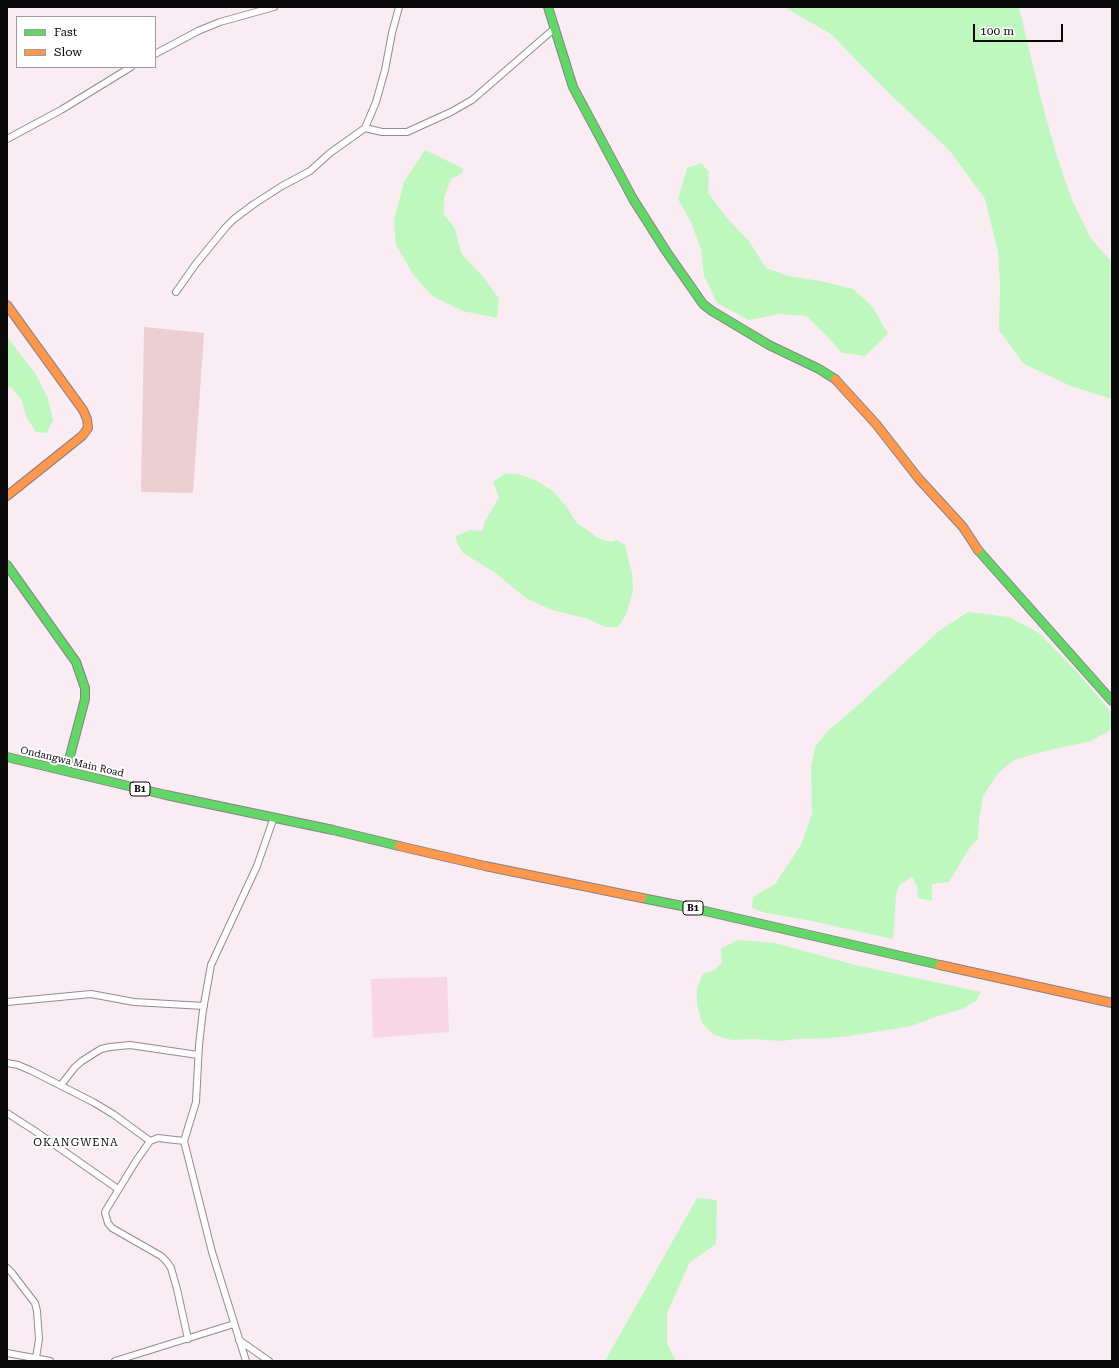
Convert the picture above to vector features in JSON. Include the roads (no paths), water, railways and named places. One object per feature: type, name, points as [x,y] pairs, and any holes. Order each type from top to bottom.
[{"type":"street","points":[[156,53],[198,31],[220,22],[274,7]]},
{"type":"street","points":[[176,292],[199,260],[234,219],[282,186],[310,171],[330,153],[365,128],[376,102],[385,70],[399,7]]},
{"type":"street","points":[[548,7],[573,87],[633,199],[666,251],[703,304],[712,311],[770,345],[833,377],[876,424],[919,479],[963,527],[974,545],[1010,587],[1112,701]]},
{"type":"street","points":[[365,128],[382,132],[407,132],[451,112],[477,96],[555,28]]},
{"type":"street","points":[[7,139],[61,110],[129,68]]},
{"type":"street","points":[[7,305],[83,410],[87,419],[88,428],[82,436],[7,496]]},
{"type":"street","points":[[7,566],[76,662],[85,688],[85,699],[66,771]]},
{"type":"street","name":"Ondangwa Main Road","points":[[7,757],[166,795],[274,817]]},
{"type":"street","points":[[246,1361],[212,1252],[184,1141],[196,1102],[198,1055],[211,965],[257,866],[274,817]]},
{"type":"street","name":"B1","points":[[274,817],[485,866],[692,908],[955,969],[1112,1003]]},
{"type":"street","points":[[7,1002],[91,994],[134,1002],[204,1006]]},
{"type":"street","points":[[61,1085],[75,1066],[85,1058],[110,1047],[130,1045],[198,1055]]},
{"type":"street","points":[[7,1063],[18,1065],[61,1085],[100,1106],[150,1141]]},
{"type":"street","points":[[7,1113],[36,1131],[118,1189]]},
{"type":"street","points":[[184,1141],[158,1138],[150,1141],[118,1189],[106,1210],[105,1218],[112,1228],[161,1256],[167,1262],[171,1268],[177,1288],[188,1339]]},
{"type":"street","points":[[7,1268],[12,1272],[35,1303],[38,1311],[39,1338],[36,1358]]},
{"type":"street","points":[[115,1361],[234,1324]]},
{"type":"street","points":[[239,1340],[270,1361]]},
{"type":"street","points":[[7,1353],[50,1361]]},
{"type":"district","name":"OKANGWENA","points":[[76,1143]]}]
